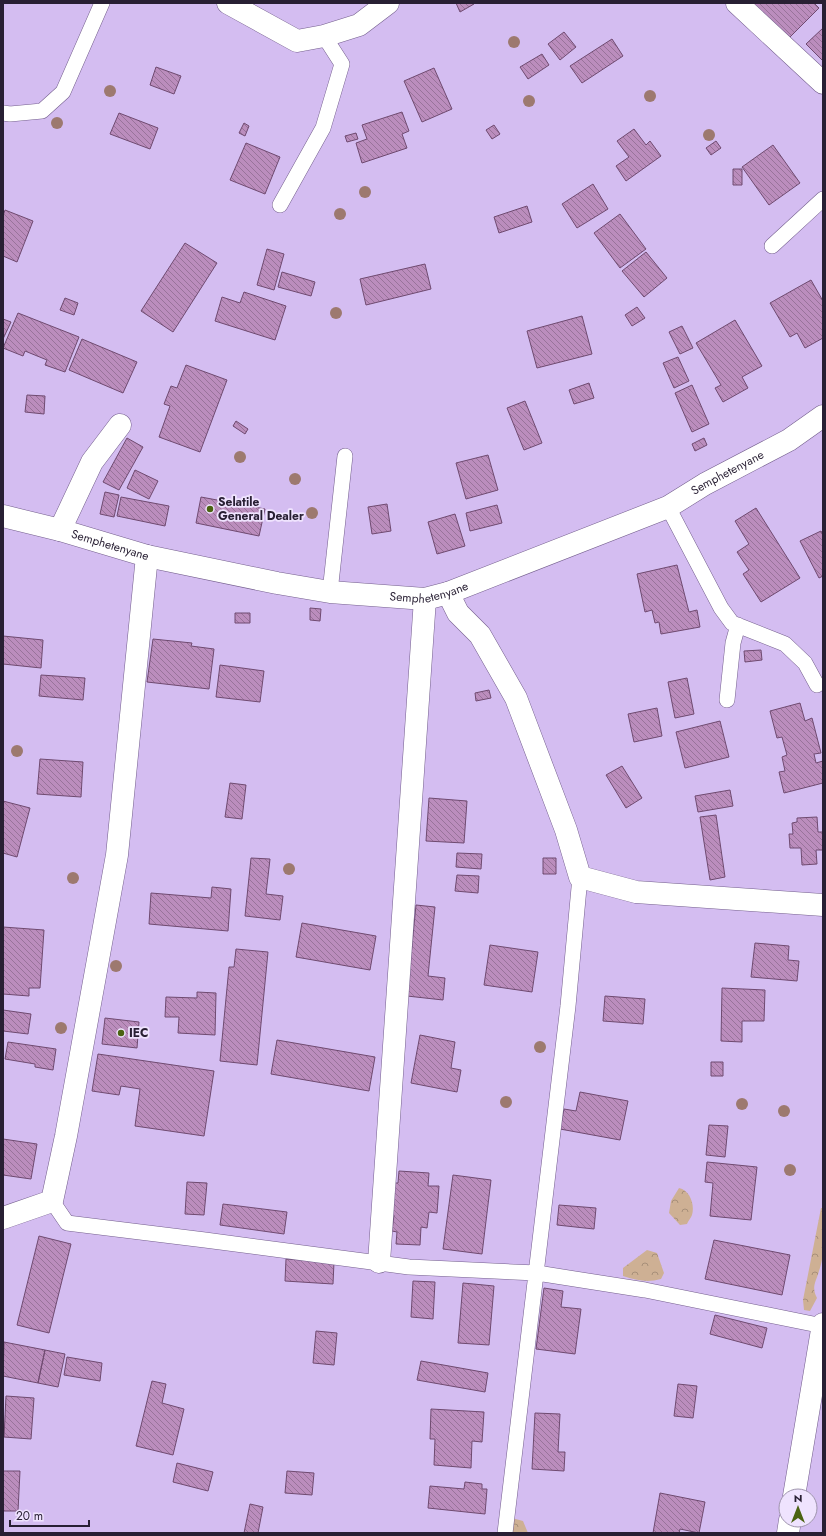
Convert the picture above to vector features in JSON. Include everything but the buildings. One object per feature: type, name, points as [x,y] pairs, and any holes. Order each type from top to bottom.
[{"type":"street","points":[[228,3],[297,41],[324,36],[359,25],[388,3]]},
{"type":"street","points":[[737,3],[823,83]]},
{"type":"street","name":"Semphetenyane","points":[[3,516],[60,530],[147,556],[277,583],[330,592],[425,599],[448,593],[668,507],[705,484],[789,440],[823,416]]},
{"type":"street","points":[[60,530],[92,462],[120,425]]},
{"type":"street","points":[[3,1218],[52,1201],[66,1136],[117,854],[147,556]]},
{"type":"street","points":[[448,593],[458,614],[480,635],[516,698],[566,830],[580,877],[636,892],[823,906]]},
{"type":"street","points":[[379,1262],[425,599]]},
{"type":"street","points":[[795,1488],[823,1325]]},
{"type":"lane","points":[[3,114],[42,111],[63,92],[102,3]]},
{"type":"lane","points":[[280,205],[323,128],[342,64],[324,36]]},
{"type":"lane","points":[[772,246],[823,199]]},
{"type":"lane","points":[[330,592],[345,456]]},
{"type":"lane","points":[[668,507],[721,608],[732,623],[785,644],[806,663],[817,686]]},
{"type":"lane","points":[[727,700],[733,643],[738,625]]},
{"type":"lane","points":[[505,1533],[568,1006],[580,877]]},
{"type":"lane","points":[[52,1201],[67,1223],[409,1267],[537,1273],[645,1290],[823,1325]]},
{"type":"green space","points":[[679,1188],[683,1189],[689,1195],[693,1207],[692,1215],[687,1224],[680,1225],[669,1213],[671,1201]]},
{"type":"green space","points":[[821,1208],[823,1208],[823,1256],[814,1288],[817,1298],[810,1311],[804,1310],[803,1300]]},
{"type":"green space","points":[[647,1250],[657,1253],[664,1273],[661,1279],[651,1281],[632,1279],[623,1276],[623,1268]]},
{"type":"green space","points":[[512,1518],[523,1521],[528,1533],[509,1533]]},
{"type":"place","name":"Selatile General Dealer","points":[[210,509]]},
{"type":"place","name":"IEC","points":[[121,1033]]}]
